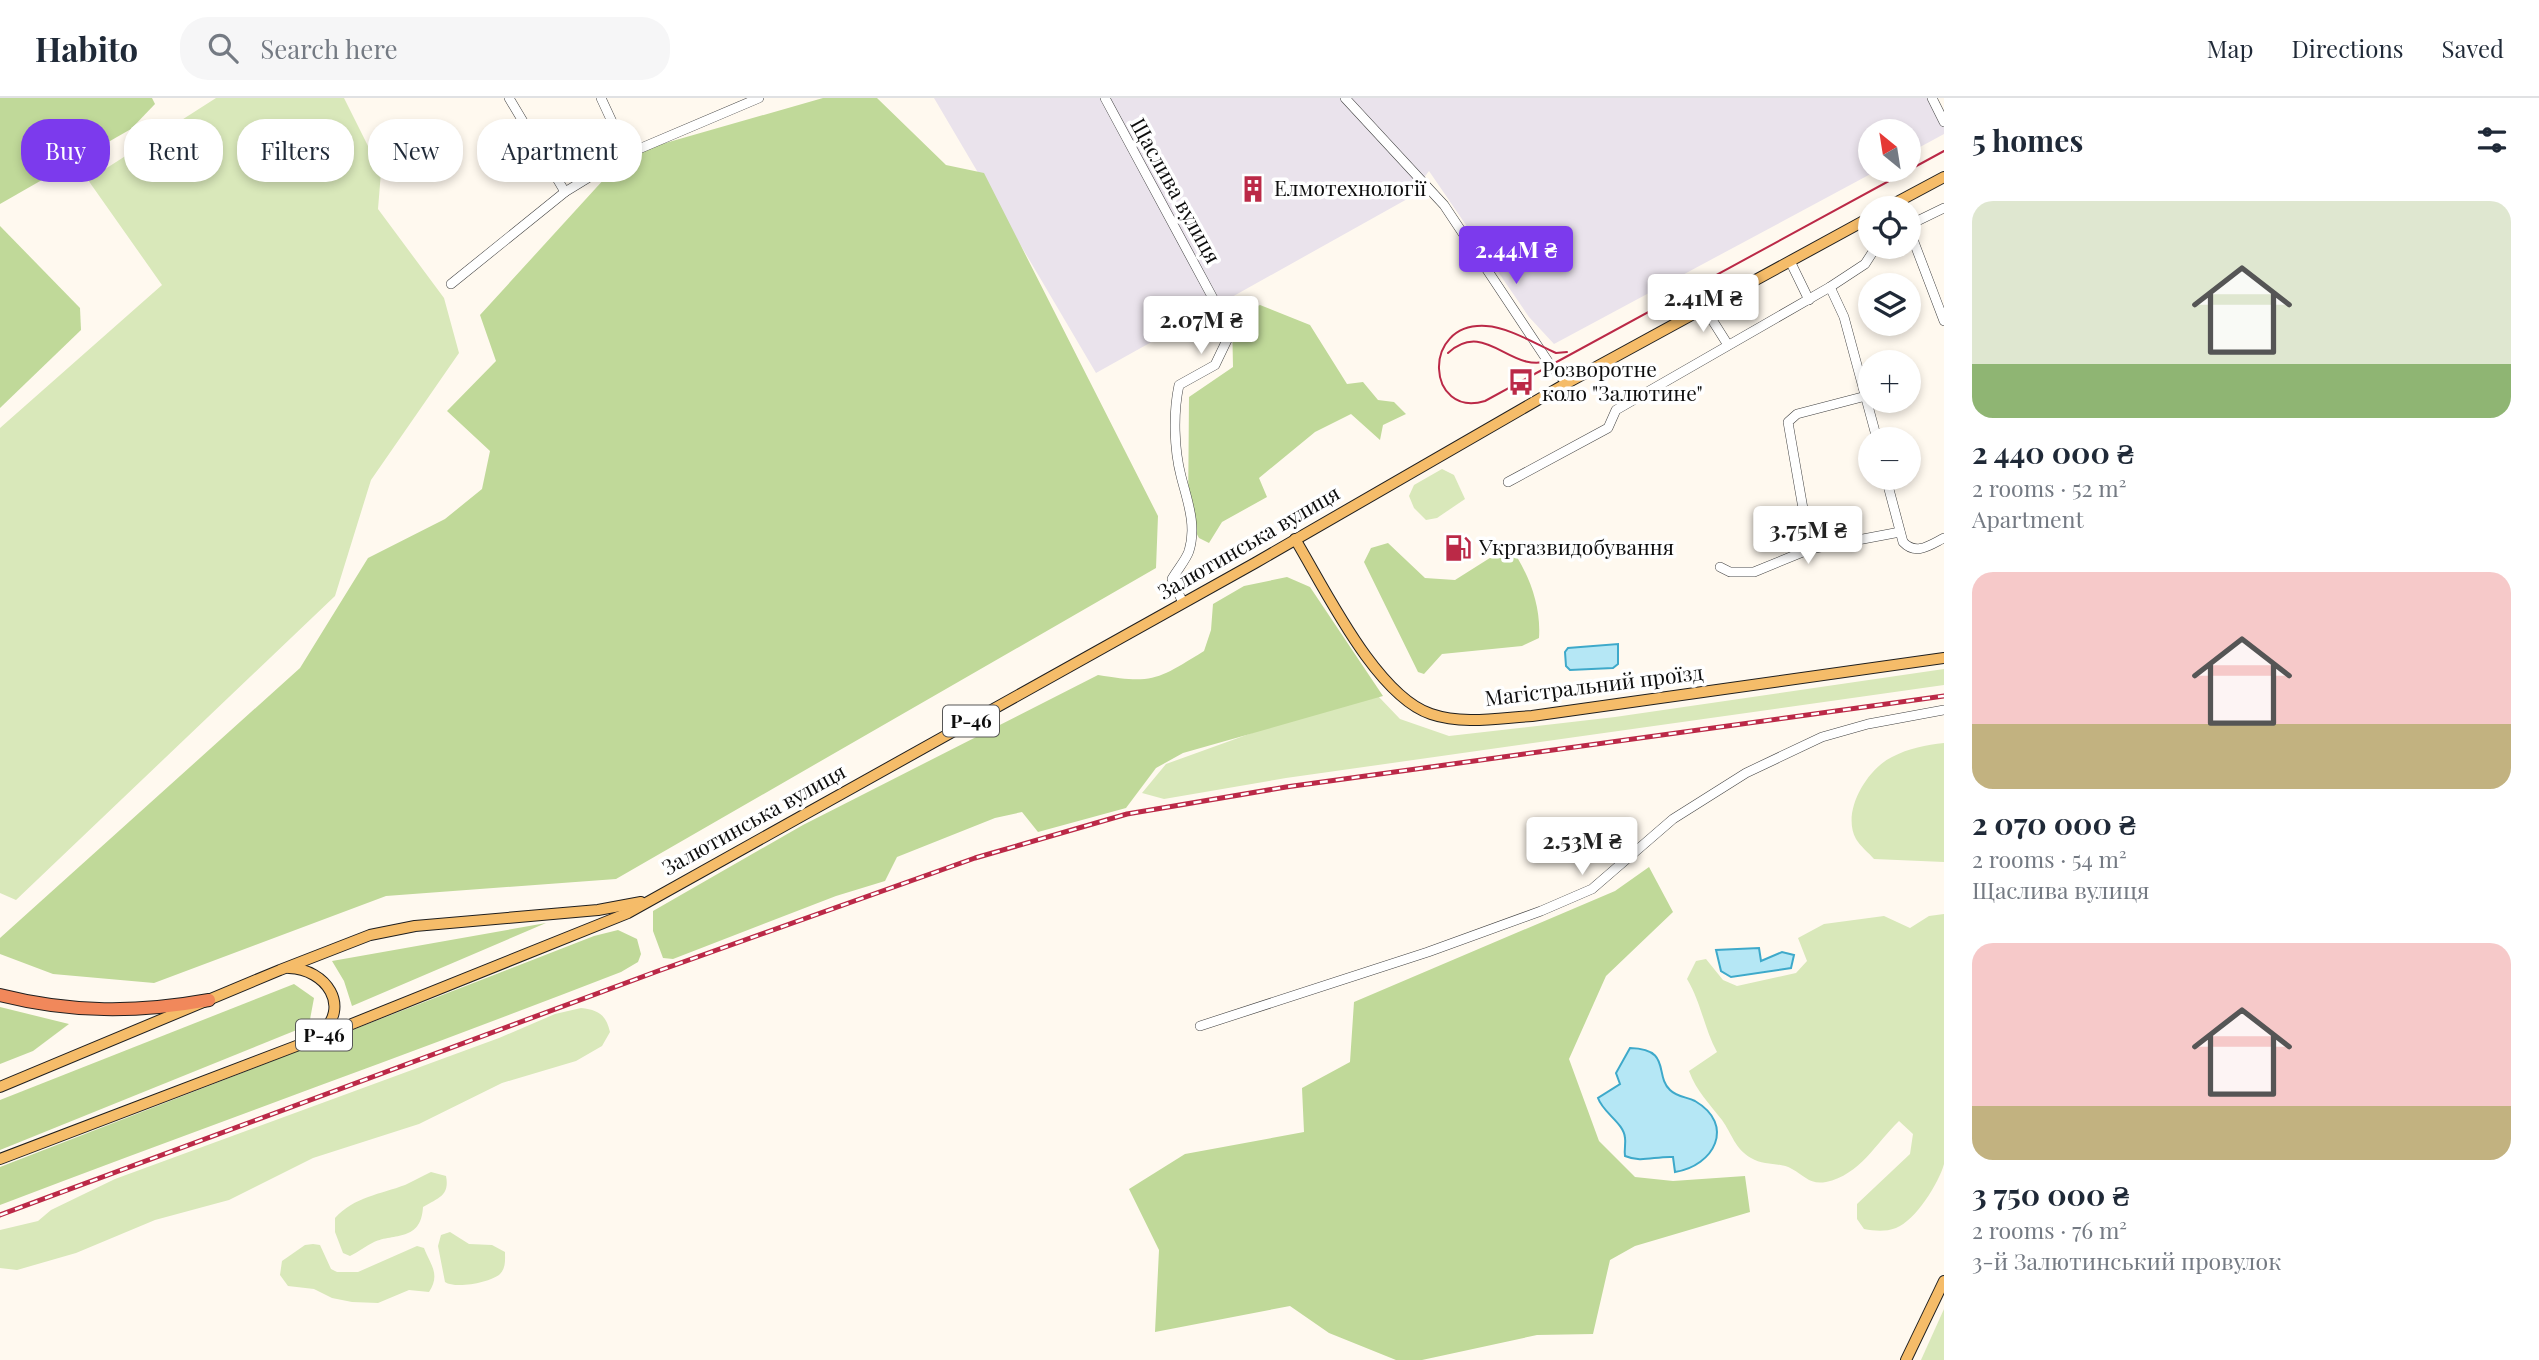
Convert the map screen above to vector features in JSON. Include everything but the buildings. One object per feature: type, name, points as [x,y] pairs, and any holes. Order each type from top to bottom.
[{"type":"highway","points":[[0,995],[74,1009],[112,1012],[209,1000]]},
{"type":"main road","points":[[1913,196],[1944,177]]},
{"type":"main road","name":"Залютинська вулиця","points":[[644,901],[1183,603],[1567,383],[1858,224]]},
{"type":"main road","name":"Магістральний проїзд","points":[[1295,539],[1367,658],[1393,690],[1430,714],[1470,720],[1532,716],[1944,659]]},
{"type":"main road","name":"Р-46","points":[[0,1087],[370,935],[400,928],[598,910],[644,901]]},
{"type":"main road","name":"Р-46","points":[[0,1159],[312,1040],[628,913],[644,901]]},
{"type":"main road","points":[[280,970],[302,969],[315,974],[333,994],[335,1012],[330,1024],[312,1040]]},
{"type":"main road","points":[[1906,1360],[1944,1281]]},
{"type":"street","points":[[509,98],[565,192]]},
{"type":"street","points":[[601,98],[611,119]]},
{"type":"street","points":[[642,148],[759,98]]},
{"type":"street","name":"Щаслива вулиця","points":[[1105,98],[1216,302],[1227,340],[1215,365],[1179,385],[1176,400],[1180,474],[1189,503],[1191,529],[1189,551],[1172,579],[1183,603]]},
{"type":"street","points":[[1345,98],[1444,205],[1551,366],[1567,383]]},
{"type":"street","points":[[1932,98],[1944,122]]},
{"type":"street","points":[[452,284],[565,192],[582,182]]},
{"type":"street","points":[[1921,220],[1944,208]]},
{"type":"street","points":[[1508,482],[1608,428],[1616,410],[1809,300],[1865,264],[1868,259]]},
{"type":"street","points":[[1921,259],[1944,321]]},
{"type":"street","points":[[1790,261],[1809,300]]},
{"type":"street","points":[[1830,287],[1844,317],[1858,367]]},
{"type":"street","points":[[1704,307],[1728,345]]},
{"type":"street","points":[[1810,549],[1788,422],[1797,414],[1858,398]]},
{"type":"street","points":[[1889,490],[1903,542],[1917,550],[1944,538]]},
{"type":"street","points":[[1720,567],[1730,572],[1754,572],[1810,549],[1900,532]]},
{"type":"street","points":[[1200,1026],[1428,952],[1541,911],[1592,889],[1673,819],[1746,772],[1822,737],[1868,724],[1944,710]]},
{"type":"shaded area","points":[[934,98],[1932,98],[1944,122],[1944,134],[1922,146],[1922,119],[1858,119],[1858,181],[1554,344],[1529,317],[1429,171],[1409,198],[1096,373]]},
{"type":"green space","points":[[0,98],[152,98],[155,104],[141,119],[124,119],[124,133],[110,141],[110,119],[21,119],[21,182],[38,182],[0,204]]},
{"type":"green space","points":[[216,98],[344,98],[368,146],[368,182],[380,182],[378,209],[444,298],[459,353],[371,480],[335,596],[16,900],[0,893],[0,428],[162,285],[89,182],[110,182],[110,166],[124,157],[124,182],[223,182],[223,119],[183,119]]},
{"type":"green space","points":[[823,98],[877,98],[946,165],[984,173],[1158,516],[1156,568],[616,879],[386,896],[154,983],[53,974],[0,954],[0,938],[300,668],[368,558],[445,519],[482,489],[490,451],[447,411],[496,361],[480,315],[601,182],[642,182],[642,150]]},
{"type":"green space","points":[[0,226],[80,308],[81,330],[0,408]]},
{"type":"green space","points":[[1260,305],[1310,325],[1347,384],[1363,382],[1378,400],[1394,402],[1406,414],[1383,425],[1380,440],[1351,414],[1315,432],[1259,478],[1267,497],[1222,522],[1209,543],[1199,538],[1188,518],[1189,397],[1233,367],[1232,317]]},
{"type":"green space","points":[[1442,469],[1454,475],[1465,499],[1437,518],[1426,520],[1414,508],[1409,496],[1414,485]]},
{"type":"green space","points":[[1388,543],[1425,578],[1455,580],[1493,556],[1517,557],[1534,596],[1539,617],[1539,638],[1522,646],[1442,654],[1424,674],[1418,672],[1364,562],[1371,548]]},
{"type":"green space","points":[[1287,577],[1310,587],[1383,696],[1183,753],[1156,768],[1126,808],[1038,832],[1022,812],[995,818],[897,857],[885,881],[836,896],[673,959],[663,958],[653,931],[653,911],[803,825],[1098,675],[1143,679],[1164,674],[1204,651],[1211,630],[1213,604],[1244,586]]},
{"type":"green space","points":[[1944,669],[1944,685],[1286,778],[1164,799],[1142,793],[1166,764],[1305,714],[1378,696],[1400,719],[1449,736],[1615,717]]},
{"type":"green space","points":[[1944,743],[1944,862],[1874,859],[1858,842],[1852,828],[1854,804],[1859,792],[1874,771],[1898,754],[1918,747]]},
{"type":"green space","points":[[1649,867],[1673,912],[1606,976],[1569,1059],[1599,1141],[1635,1177],[1673,1181],[1745,1176],[1750,1212],[1635,1246],[1610,1260],[1593,1334],[1537,1335],[1422,1360],[1396,1360],[1329,1333],[1290,1306],[1155,1332],[1159,1250],[1129,1189],[1185,1154],[1304,1132],[1302,1088],[1350,1062],[1354,1002],[1615,891]]},
{"type":"green space","points":[[1944,914],[1944,1164],[1937,1181],[1911,1218],[1888,1230],[1864,1229],[1857,1219],[1857,1204],[1910,1154],[1913,1134],[1899,1121],[1849,1173],[1820,1183],[1788,1167],[1761,1162],[1746,1154],[1737,1146],[1689,1071],[1717,1052],[1687,979],[1696,961],[1706,959],[1723,980],[1737,986],[1796,973],[1807,961],[1798,938],[1824,924],[1884,916],[1910,928],[1929,916]]},
{"type":"green space","points":[[546,923],[352,1006],[344,981],[332,961]]},
{"type":"green space","points":[[618,930],[637,939],[641,954],[638,962],[621,972],[0,1205],[0,1167],[594,936]]},
{"type":"green space","points":[[294,984],[314,998],[309,1025],[0,1150],[0,1100]]},
{"type":"green space","points":[[0,1007],[69,1024],[33,1051],[0,1064]]},
{"type":"green space","points":[[581,1008],[601,1014],[610,1032],[602,1046],[576,1061],[502,1083],[419,1124],[313,1158],[229,1200],[155,1220],[76,1253],[17,1270],[0,1268],[0,1230],[38,1221],[51,1210],[115,1179],[499,1038],[555,1014]]},
{"type":"green space","points":[[431,1172],[446,1176],[446,1188],[442,1196],[423,1207],[421,1218],[412,1231],[374,1242],[350,1256],[343,1253],[335,1232],[335,1218],[342,1211],[368,1197],[405,1185]]},
{"type":"green space","points":[[450,1232],[469,1244],[492,1245],[505,1252],[502,1272],[489,1280],[472,1284],[456,1285],[445,1282],[438,1246],[441,1235]]},
{"type":"green space","points":[[305,1245],[320,1245],[331,1269],[337,1272],[358,1272],[417,1246],[424,1248],[433,1269],[434,1280],[429,1292],[409,1290],[378,1303],[352,1302],[332,1298],[314,1289],[288,1286],[280,1275],[282,1261]]},
{"type":"green space","points":[[1944,1309],[1944,1360],[1921,1360]]},
{"type":"water","points":[[1618,644],[1618,664],[1613,668],[1570,670],[1566,666],[1565,652],[1568,648]]},
{"type":"water","points":[[1759,948],[1761,961],[1782,952],[1794,955],[1791,968],[1731,977],[1721,971],[1716,950]]},
{"type":"water","points":[[1630,1048],[1652,1053],[1660,1064],[1665,1084],[1670,1090],[1695,1101],[1708,1111],[1715,1121],[1715,1143],[1700,1162],[1675,1172],[1673,1157],[1642,1159],[1625,1156],[1624,1133],[1598,1098],[1620,1084],[1616,1073]]},
{"type":"tram line","points":[[1567,352],[1556,353],[1513,333],[1486,326],[1465,329],[1450,339],[1441,353],[1439,369],[1442,384],[1451,396],[1466,403],[1485,401],[1944,151]]},
{"type":"tram line","points":[[1448,353],[1462,344],[1474,342],[1487,344],[1523,361],[1537,363],[1551,360]]},
{"type":"railway","points":[[0,1215],[658,971],[975,858],[1127,814],[1286,787],[1944,696]]},
{"type":"place","name":"Елмотехнології","points":[[1253,189]]},
{"type":"place","name":"Розворотне коло \"Залютине\"","points":[[1521,382]]},
{"type":"place","name":"Укргазвидобування","points":[[1458,548]]}]
